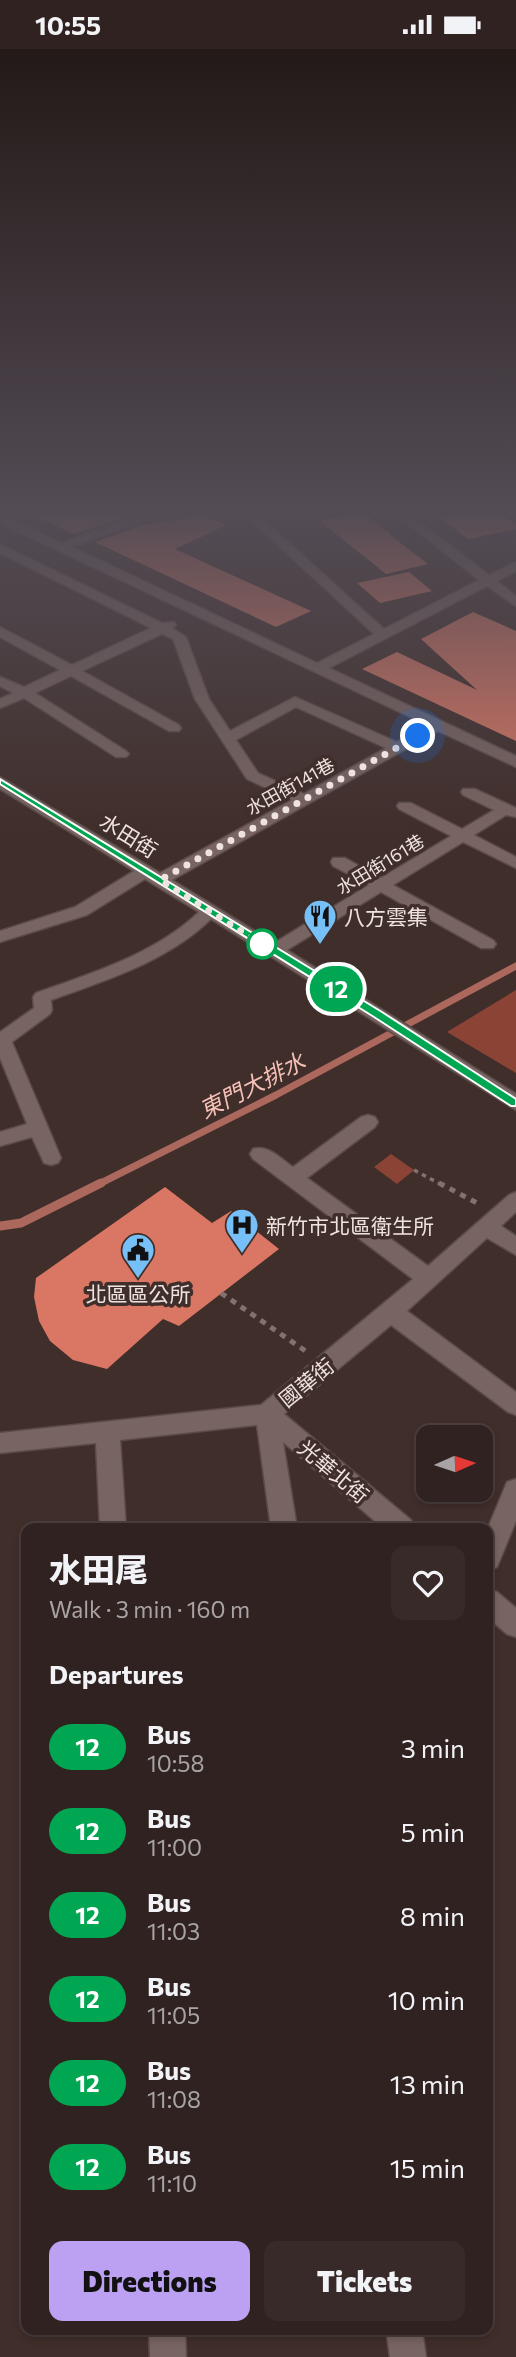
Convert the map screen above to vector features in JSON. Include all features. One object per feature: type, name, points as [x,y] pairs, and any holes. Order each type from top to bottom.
[{"type":"street","points":[[141,619],[179,637],[202,699],[252,776],[304,800]]},
{"type":"street","points":[[0,704],[182,619]]},
{"type":"street","points":[[213,619],[516,762]]},
{"type":"street","points":[[365,619],[383,635]]},
{"type":"street","points":[[318,668],[414,619]]},
{"type":"street","points":[[0,631],[174,728]]},
{"type":"street","points":[[0,681],[24,693],[121,754]]},
{"type":"street","points":[[228,739],[295,701],[398,748]]},
{"type":"street","name":"水田街141巷","points":[[0,937],[81,911],[304,800],[438,725]]},
{"type":"street","name":"水田街","points":[[0,782],[378,1014],[516,1103]]},
{"type":"street","points":[[469,792],[511,812]]},
{"type":"street","points":[[405,806],[516,863]]},
{"type":"street","name":"水田街161巷","points":[[273,951],[463,836],[511,812]]},
{"type":"street","points":[[339,862],[486,944]]},
{"type":"street","points":[[51,1158],[1,1041],[43,1010],[42,997],[114,971],[198,926],[210,912]]},
{"type":"street","points":[[293,1178],[368,1122]]},
{"type":"street","points":[[0,1139],[39,1128]]},
{"type":"street","points":[[260,1154],[429,1279]]},
{"type":"street","points":[[501,1214],[516,1247]]},
{"type":"street","name":"國華街","points":[[0,1443],[267,1414],[391,1312],[501,1214]]},
{"type":"street","points":[[391,1312],[516,1405]]},
{"type":"street","points":[[267,1414],[283,1523]]},
{"type":"street","name":"光華北街","points":[[267,1414],[396,1523]]},
{"type":"street","points":[[107,1431],[113,1523]]},
{"type":"street","points":[[493,1547],[516,1490]]},
{"type":"street","points":[[493,1605],[516,1625]]},
{"type":"street","points":[[167,2335],[169,2357]]},
{"type":"street","points":[[405,2335],[408,2357]]},
{"type":"path","points":[[414,1170],[501,1214]]},
{"type":"path","points":[[221,1293],[327,1365]]},
{"type":"shaded area","points":[[516,990],[516,1073],[447,1032]]},
{"type":"shaded area","points":[[391,1154],[414,1170],[397,1184],[374,1167]]},
{"type":"building","points":[[258,619],[294,619],[276,627]]},
{"type":"building","points":[[460,619],[488,619],[516,631],[516,741],[362,669],[397,652],[477,690],[421,639]]},
{"type":"building","name":"北區區公所","points":[[165,1187],[212,1223],[231,1211],[279,1249],[179,1326],[163,1319],[107,1369],[73,1360],[50,1341],[39,1321],[34,1297],[36,1278]]},
{"type":"waterway","name":"東門大排水","points":[[97,1185],[276,1095],[516,966]]},
{"type":"waterway","name":"東門大排水","points":[[97,1185],[101,1183]]},
{"type":"waterway","name":"東門大排水","points":[[0,1226],[21,1223],[97,1185]]},
{"type":"bus line","name":"12","points":[[0,782],[378,1014],[516,1103]]},
{"type":"place","name":"八方雲集","points":[[320,946]]},
{"type":"place","name":"新竹市北區衛生所","points":[[242,1255]]},
{"type":"place","name":"北區區公所","points":[[138,1280]]},
{"type":"route","points":[[262,944],[160,880],[418,736]]}]
